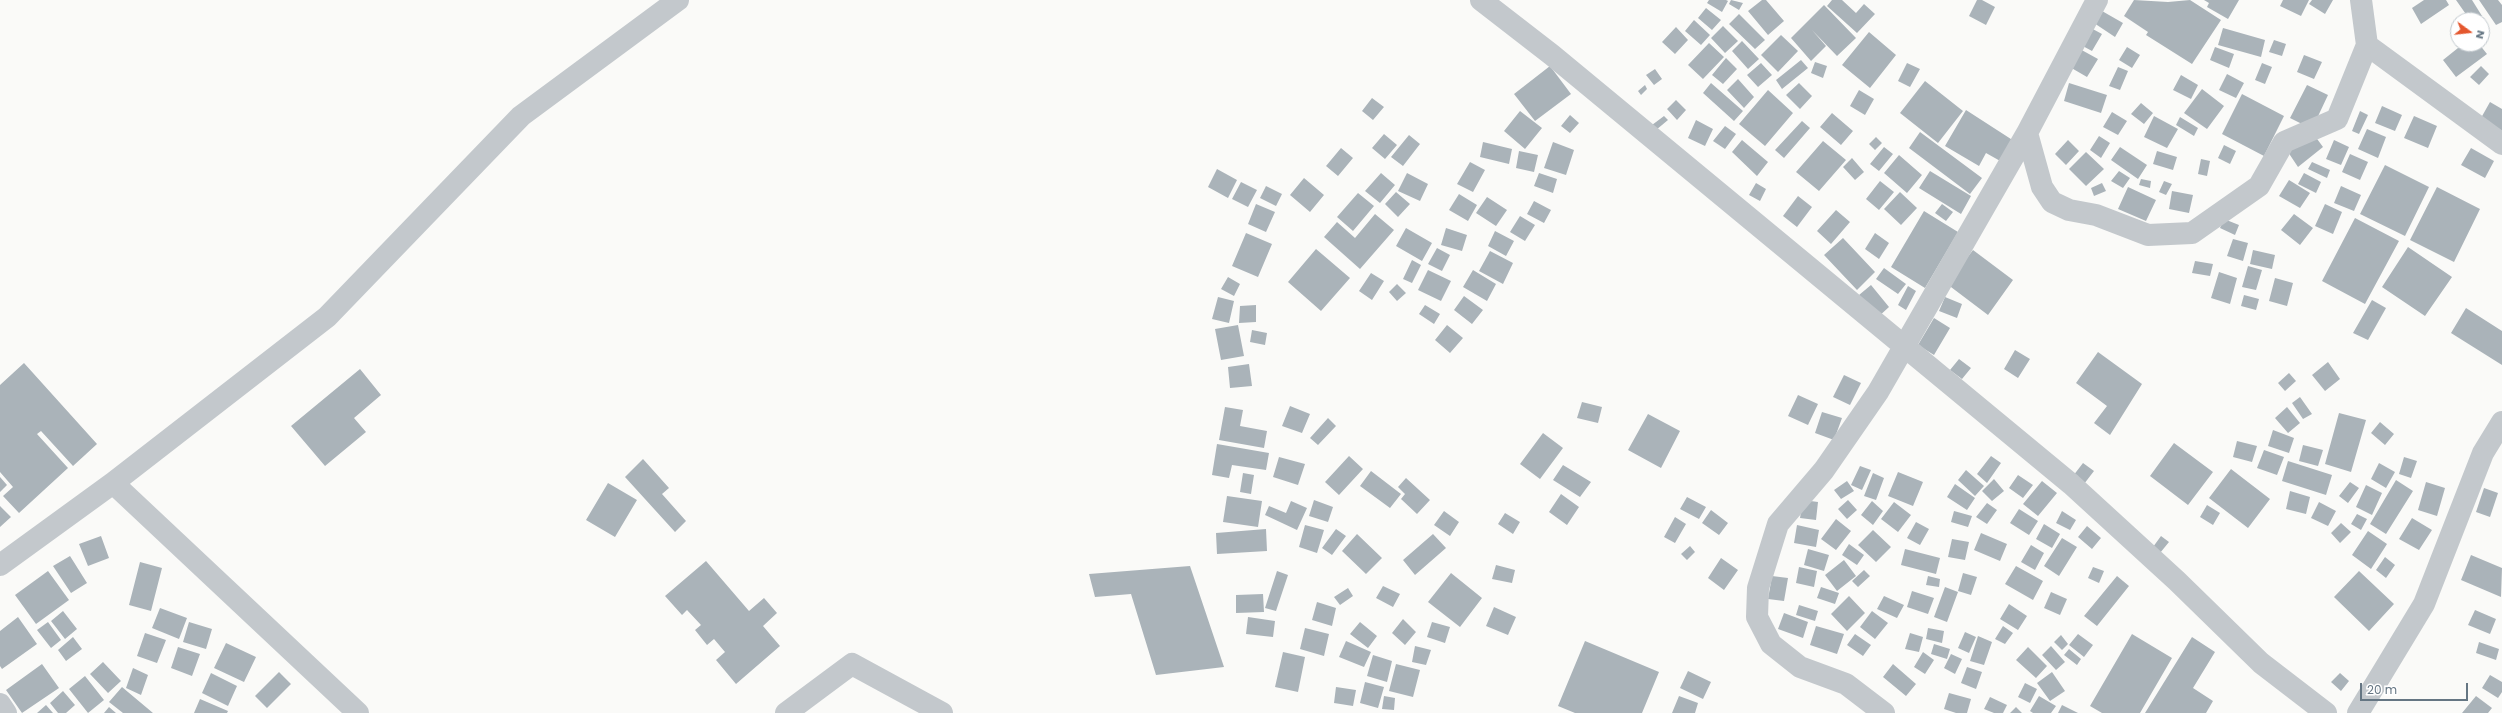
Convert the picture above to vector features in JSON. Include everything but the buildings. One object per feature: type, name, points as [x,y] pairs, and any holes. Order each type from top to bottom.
[{"type":"street","points":[[0,565],[113,483],[328,317],[521,116],[678,0]]},
{"type":"street","points":[[1480,0],[1552,55],[1906,346],[2071,484],[2177,581],[2261,663],[2326,713]]},
{"type":"street","points":[[1884,713],[1846,684],[1800,667],[1771,644],[1757,617],[1758,588],[1778,524],[1824,470],[1878,392],[2028,133],[2097,0]]},
{"type":"street","points":[[2028,133],[2042,187],[2052,202],[2069,210],[2096,215],[2148,235],[2192,233],[2259,186],[2284,142],[2337,119],[2367,45],[2361,0]]},
{"type":"street","points":[[2367,45],[2502,144]]},
{"type":"street","points":[[2358,713],[2424,604],[2483,453],[2502,422]]},
{"type":"street","points":[[113,483],[358,713]]},
{"type":"street","points":[[786,713],[852,664],[942,713]]},
{"type":"street","points":[[0,704],[6,713]]}]
